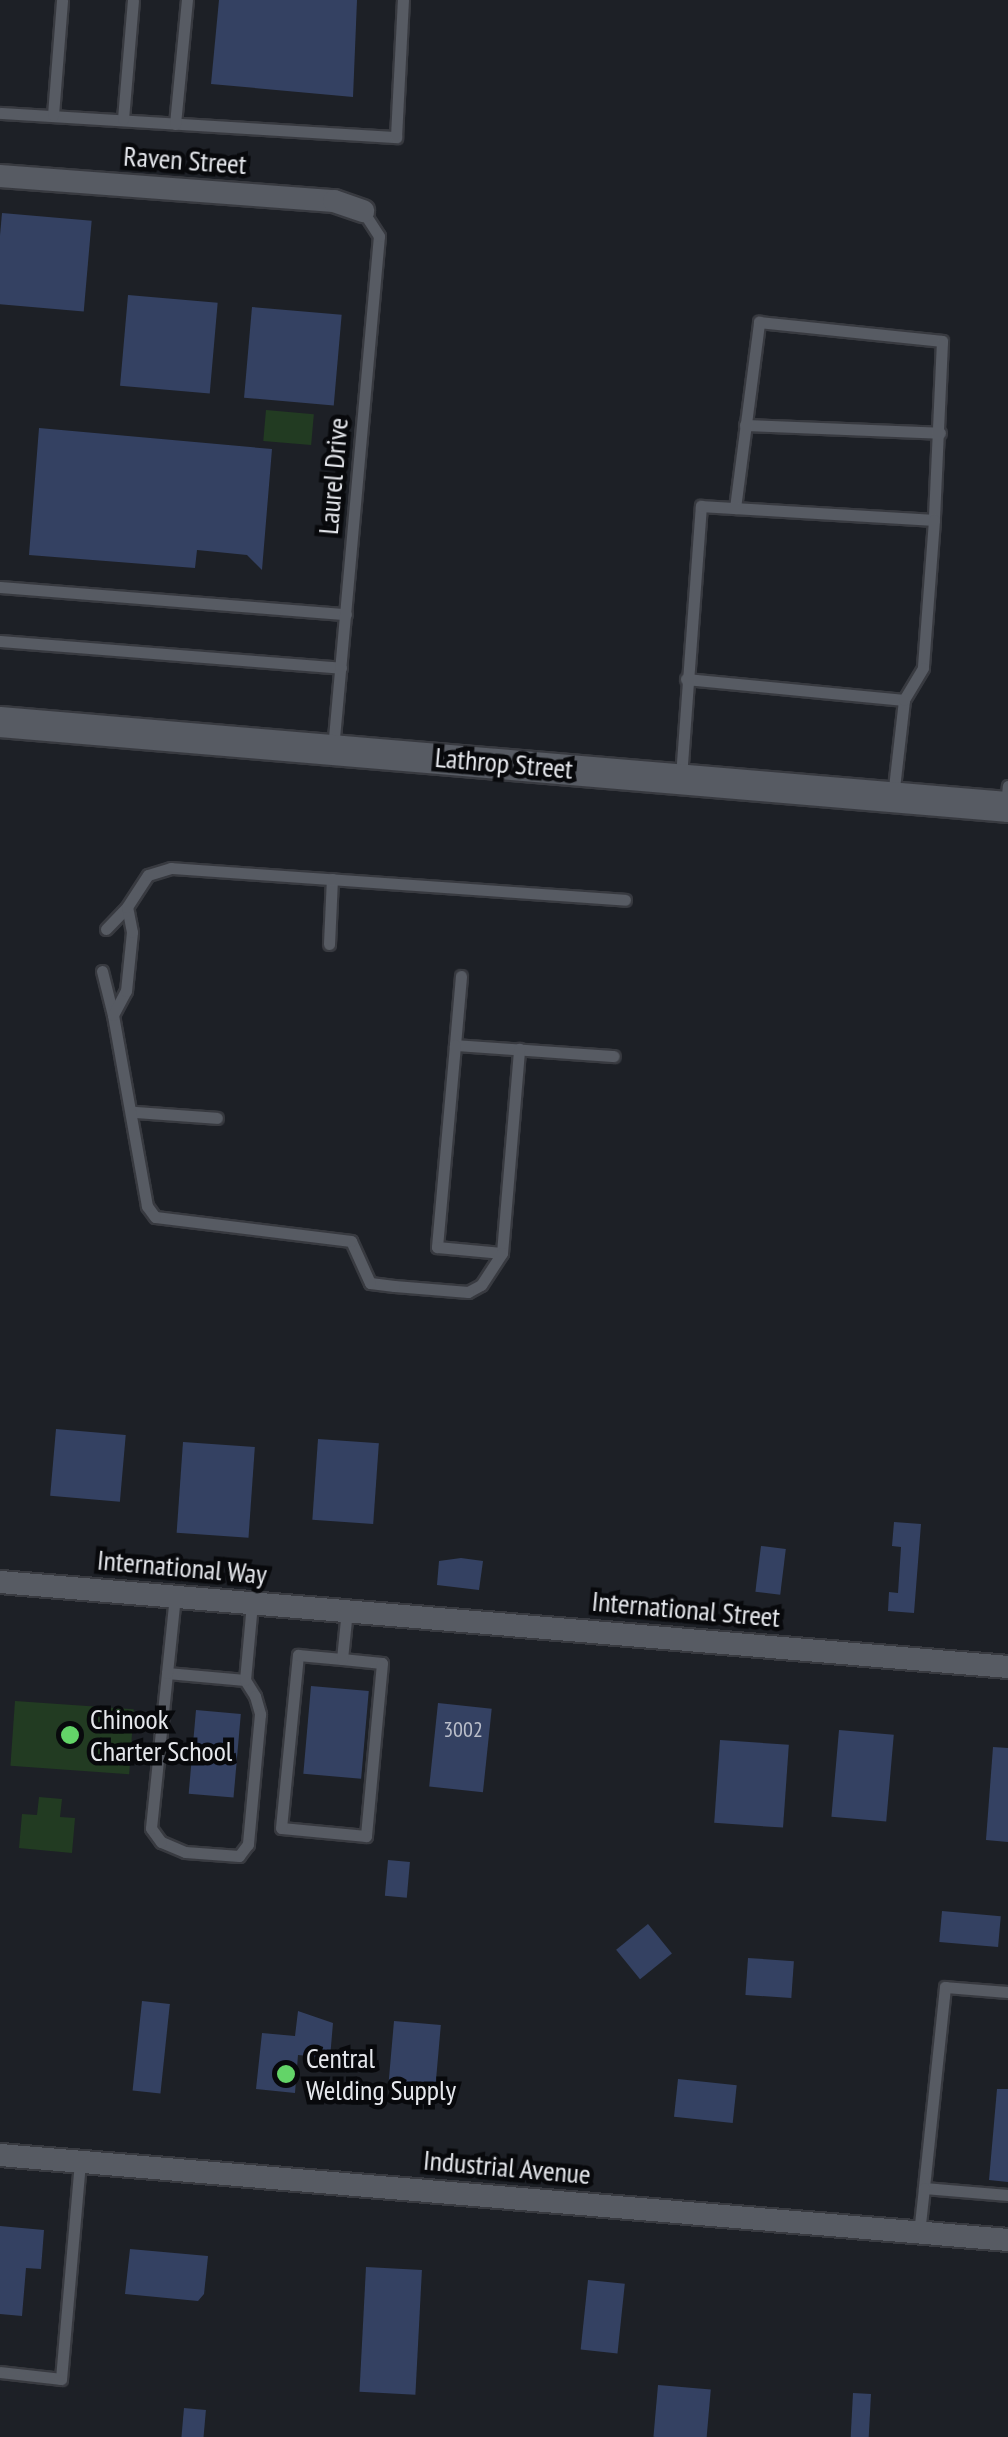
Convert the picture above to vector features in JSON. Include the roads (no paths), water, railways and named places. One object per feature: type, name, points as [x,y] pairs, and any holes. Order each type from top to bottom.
[{"type":"main road","name":"Lathrop Street","points":[[0,722],[893,796],[1007,800]]},
{"type":"street","name":"Raven Street","points":[[0,176],[334,201],[363,211]]},
{"type":"street","name":"International Way","points":[[0,1582],[353,1611]]},
{"type":"street","name":"International Street","points":[[353,1611],[1008,1667]]},
{"type":"street","name":"Industrial Avenue","points":[[0,2155],[1008,2240]]},
{"type":"lane","points":[[53,115],[62,0]]},
{"type":"lane","points":[[124,119],[133,0]]},
{"type":"lane","points":[[176,124],[187,0]]},
{"type":"lane","points":[[0,113],[396,136],[403,0]]},
{"type":"lane","name":"Laurel Drive","points":[[332,749],[380,236],[363,211]]},
{"type":"lane","points":[[734,508],[758,322],[942,341],[940,433],[923,668],[904,700],[893,796]]},
{"type":"lane","points":[[746,425],[940,433]]},
{"type":"lane","points":[[681,778],[701,506],[934,520]]},
{"type":"lane","points":[[0,587],[346,614]]},
{"type":"lane","points":[[0,641],[341,668]]},
{"type":"lane","points":[[686,679],[904,700]]},
{"type":"lane","points":[[106,929],[148,875],[161,868],[625,900]]},
{"type":"lane","points":[[328,944],[332,879]]},
{"type":"lane","points":[[113,1016],[126,990],[132,932],[126,908]]},
{"type":"lane","points":[[102,971],[134,1112],[148,1206],[170,1224],[351,1241],[370,1283],[468,1292],[482,1285],[502,1253],[518,1049]]},
{"type":"lane","points":[[461,976],[438,1247],[502,1253]]},
{"type":"lane","points":[[455,1044],[614,1056]]},
{"type":"lane","points":[[134,1112],[217,1118]]},
{"type":"lane","points":[[175,1596],[150,1828],[161,1842],[185,1852],[239,1856],[248,1844],[260,1714],[246,1680],[252,1602]]},
{"type":"lane","points":[[342,1660],[353,1611]]},
{"type":"lane","points":[[298,1655],[342,1660],[382,1664],[366,1836],[281,1828],[298,1655]]},
{"type":"lane","points":[[167,1674],[246,1680]]},
{"type":"lane","points":[[919,2232],[945,1987],[1008,1992]]},
{"type":"lane","points":[[0,2372],[61,2378],[80,2162]]},
{"type":"lane","points":[[924,2188],[1008,2195]]},
{"type":"place","name":"Chinook Charter School","points":[[70,1735]]},
{"type":"place","name":"Central Welding Supply","points":[[286,2074]]}]
